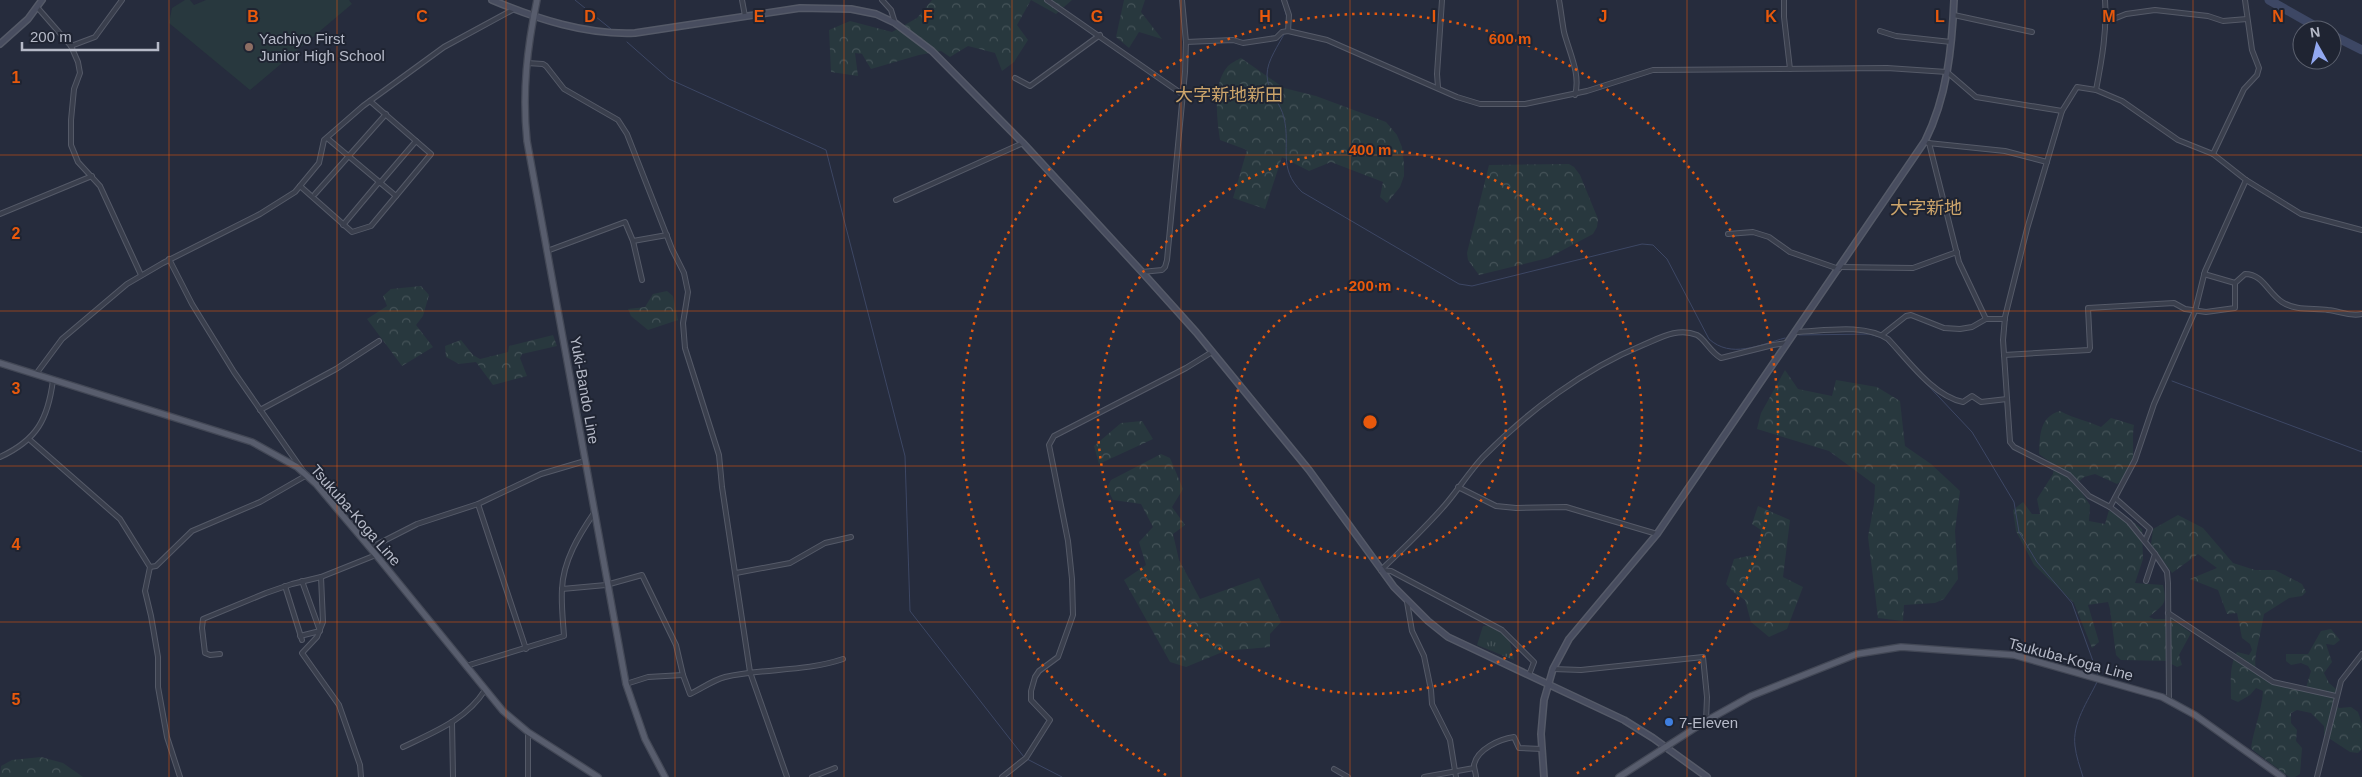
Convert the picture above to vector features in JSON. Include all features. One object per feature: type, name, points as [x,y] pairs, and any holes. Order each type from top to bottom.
[{"type":"main road","name":"Yuki-Bando Line","points":[[537,0],[526,63],[524,100],[528,141],[606,585],[626,684],[638,723],[664,777]]},
{"type":"main road","name":"Tsukuba-Koga Line","points":[[0,363],[252,442],[305,473],[376,555],[503,711],[528,732],[598,777]]},
{"type":"main road","name":"Tsukuba-Koga Line","points":[[1619,777],[1706,721],[1765,689],[1839,660],[1876,650],[1901,647],[2014,655],[2169,700],[2195,715],[2282,777]]},
{"type":"street","points":[[0,44],[20,28],[42,0]]},
{"type":"street","points":[[71,46],[95,37],[122,0]]},
{"type":"street","points":[[492,0],[514,9],[589,31],[611,34],[635,33],[800,8],[827,7],[876,14],[896,23],[932,51],[1023,143],[1142,272],[1212,352],[1320,484],[1381,570],[1408,602],[1448,637],[1624,720],[1666,747],[1707,777]]},
{"type":"street","points":[[742,0],[745,16]]},
{"type":"street","points":[[882,0],[891,10],[896,23]]},
{"type":"street","points":[[1047,0],[1100,35],[1182,94]]},
{"type":"street","points":[[1142,272],[1153,272],[1166,268],[1186,42],[1182,0]]},
{"type":"street","points":[[1284,0],[1289,15],[1288,31]]},
{"type":"street","points":[[1438,87],[1437,74],[1442,0]]},
{"type":"street","points":[[1559,0],[1564,31],[1576,72],[1577,88],[1575,94]]},
{"type":"street","points":[[1784,0],[1790,69]]},
{"type":"street","points":[[1544,777],[1542,716],[1553,669],[1579,625],[1657,534],[1927,142],[1941,102],[1947,72],[1954,0]]},
{"type":"street","points":[[2096,90],[2105,46],[2105,0]]},
{"type":"street","points":[[2213,154],[2244,89],[2257,75],[2259,68],[2252,50],[2245,0]]},
{"type":"street","points":[[37,7],[71,46],[78,62],[80,73],[74,89],[71,145],[78,162],[100,186],[141,275]]},
{"type":"street","points":[[36,374],[62,339],[141,275],[260,214],[300,186],[319,163],[323,142],[370,101],[444,47],[514,9]]},
{"type":"street","points":[[2106,22],[2126,14],[2155,10],[2208,16],[2223,21],[2247,19]]},
{"type":"street","points":[[1954,15],[2032,32]]},
{"type":"street","points":[[1186,42],[1232,40],[1243,43],[1276,38],[1282,32],[1288,31],[1327,40],[1438,87],[1457,97],[1480,104],[1495,106],[1524,104],[1575,94],[1653,70],[1887,68],[1947,72],[1976,96],[2062,111]]},
{"type":"street","points":[[1880,31],[1896,36],[1951,42]]},
{"type":"street","points":[[1015,78],[1030,86],[1100,35]]},
{"type":"street","points":[[526,63],[543,64],[564,90],[618,120],[627,134],[684,273],[688,292],[683,323],[686,348],[719,455],[722,487],[750,672],[787,777]]},
{"type":"street","points":[[2169,700],[2167,572],[2129,522],[2110,507],[2089,496],[2069,474],[2012,445],[2003,340],[2005,319],[2046,162],[2062,111],[2076,87],[2096,90],[2122,101],[2178,140],[2213,154],[2246,180],[2300,214],[2362,230]]},
{"type":"street","points":[[300,186],[352,232],[371,226],[431,154],[370,101]]},
{"type":"street","points":[[315,194],[386,114]]},
{"type":"street","points":[[327,138],[396,196]]},
{"type":"street","points":[[344,225],[416,141]]},
{"type":"street","points":[[1927,142],[2005,151],[2046,162]]},
{"type":"street","points":[[1927,142],[1964,275],[1986,319]]},
{"type":"street","points":[[896,200],[1023,143]]},
{"type":"street","points":[[0,214],[92,176]]},
{"type":"street","points":[[2110,507],[2135,460],[2154,404],[2195,310],[2204,274],[2246,180]]},
{"type":"street","points":[[547,251],[625,222],[633,241],[642,280]]},
{"type":"street","points":[[1728,234],[1753,232],[1769,237],[1790,252],[1839,268],[1913,268],[1957,252]]},
{"type":"street","points":[[633,241],[667,234]]},
{"type":"street","points":[[150,567],[156,566],[192,531],[260,502],[305,473],[260,410],[192,304],[169,259]]},
{"type":"street","points":[[2204,274],[2235,283]]},
{"type":"street","points":[[2004,355],[2088,350],[2090,348],[2088,308],[2174,303],[2206,312],[2235,308],[2235,283],[2244,275],[2250,274],[2260,279],[2281,301],[2293,307],[2329,310],[2351,316],[2362,314]]},
{"type":"street","points":[[1882,335],[1906,316],[1911,315],[1944,328],[1960,329],[1972,327],[1986,319],[2005,319]]},
{"type":"street","points":[[1795,332],[1864,330],[1882,335],[1935,388],[1952,400],[1963,402],[1972,396],[1981,402],[2007,399]]},
{"type":"street","points":[[1381,570],[1445,505],[1482,459],[1516,426],[1586,375],[1618,355],[1671,333],[1680,332],[1697,335],[1712,353],[1721,358],[1729,358],[1773,345],[1787,343]]},
{"type":"street","points":[[260,410],[336,369],[379,341]]},
{"type":"street","points":[[1002,777],[1026,758],[1050,720],[1031,700],[1033,683],[1039,671],[1058,657],[1073,615],[1068,541],[1049,445],[1054,436],[1186,368],[1212,352]]},
{"type":"street","points":[[0,457],[30,440],[49,407],[53,380]]},
{"type":"street","points":[[30,440],[120,519],[150,567]]},
{"type":"street","points":[[370,548],[417,524],[478,504],[541,474],[585,461]]},
{"type":"street","points":[[1458,488],[1496,506],[1516,508],[1566,507],[1657,534]]},
{"type":"street","points":[[2115,498],[2150,529],[2145,541]]},
{"type":"street","points":[[478,504],[526,649]]},
{"type":"street","points":[[466,666],[564,636],[562,589],[564,572],[577,541],[594,513]]},
{"type":"street","points":[[736,573],[790,563],[825,543],[851,537]]},
{"type":"street","points":[[2146,580],[2155,554]]},
{"type":"street","points":[[220,654],[210,655],[205,653],[202,628],[203,619],[284,586],[321,577],[376,555]]},
{"type":"street","points":[[150,567],[145,581],[145,590],[158,657],[158,687],[167,737],[180,777]]},
{"type":"street","points":[[1381,570],[1391,571],[1502,630],[1514,639],[1534,662],[1529,674]]},
{"type":"street","points":[[562,589],[606,585],[642,575],[676,645],[683,675],[690,694],[722,678],[750,672],[799,669],[843,659]]},
{"type":"street","points":[[321,577],[324,616],[320,631],[314,641],[302,651],[339,704],[360,765],[361,777]]},
{"type":"street","points":[[302,581],[320,631]]},
{"type":"street","points":[[284,586],[301,638],[320,631]]},
{"type":"street","points":[[1408,602],[1412,632],[1424,656],[1432,690],[1432,704],[1450,740],[1456,777]]},
{"type":"street","points":[[2168,613],[2273,682],[2336,696]]},
{"type":"street","points":[[2317,777],[2341,681],[2362,654]]},
{"type":"street","points":[[1553,669],[1581,670],[1703,657],[1707,697],[1706,721]]},
{"type":"street","points":[[626,684],[655,676],[683,675]]},
{"type":"street","points":[[403,747],[452,722],[473,707],[485,690]]},
{"type":"street","points":[[452,722],[453,777]]},
{"type":"street","points":[[528,732],[528,777]]},
{"type":"street","points":[[1476,777],[1474,768],[1477,756],[1489,747],[1509,738],[1514,737],[1519,748],[1542,749]]},
{"type":"street","points":[[812,777],[824,775],[835,768]]},
{"type":"street","points":[[1424,777],[1474,768]]},
{"type":"street","points":[[1334,769],[1348,777]]},
{"type":"green space","name":"Yachiyo First Junior High School","points":[[185,0],[190,0],[194,5],[206,0],[349,0],[352,4],[250,90],[169,23],[172,8]]},
{"type":"green space","points":[[932,0],[1031,0],[1017,25],[1028,40],[1014,62],[1002,71],[995,53],[968,46],[950,57],[941,51],[919,55],[871,69],[862,54],[855,53],[858,76],[831,72],[829,30],[850,21],[892,32],[917,18]]},
{"type":"green space","points":[[1031,0],[1072,0],[1056,14]]},
{"type":"green space","points":[[1124,0],[1145,0],[1141,12],[1162,39],[1139,32],[1129,48],[1116,37]]},
{"type":"green space","points":[[1241,58],[1284,88],[1316,96],[1386,122],[1397,135],[1402,147],[1404,164],[1404,176],[1400,187],[1387,203],[1380,197],[1383,182],[1331,162],[1309,171],[1282,157],[1265,209],[1233,198],[1247,150],[1220,140],[1217,102],[1223,73],[1229,65]]},
{"type":"green space","points":[[1569,164],[1580,175],[1598,219],[1597,227],[1593,234],[1548,258],[1479,275],[1468,260],[1467,253],[1489,165]]},
{"type":"green space","points":[[421,286],[429,295],[423,316],[416,325],[433,347],[402,366],[367,319],[387,306],[383,296],[391,289]]},
{"type":"green space","points":[[667,291],[673,296],[678,320],[648,330],[631,316],[628,309],[645,307],[653,294]]},
{"type":"green space","points":[[553,335],[557,346],[522,354],[520,358],[527,376],[493,385],[476,362],[459,364],[446,357],[445,346],[461,340],[473,355],[480,359],[508,352],[509,346]]},
{"type":"green space","points":[[1785,370],[1798,389],[1832,396],[1836,380],[1877,387],[1900,401],[1905,446],[1931,464],[1960,491],[1955,531],[1958,579],[1944,599],[1935,603],[1904,605],[1903,621],[1878,618],[1868,537],[1874,504],[1875,485],[1829,451],[1757,429],[1761,413]]},
{"type":"green space","points":[[2060,411],[2101,427],[2111,418],[2134,425],[2132,465],[2124,478],[2117,484],[2095,474],[2084,477],[2076,484],[2090,505],[2089,521],[2105,524],[2109,510],[2120,512],[2142,529],[2143,559],[2135,583],[2163,585],[2165,597],[2163,604],[2149,617],[2154,619],[2172,619],[2191,633],[2179,655],[2182,665],[2177,667],[2166,661],[2121,660],[2116,655],[2108,602],[2088,605],[2099,642],[2092,648],[2074,603],[2034,565],[2016,531],[2013,510],[2023,502],[2032,514],[2040,514],[2037,499],[2053,474],[2054,465],[2039,454],[2042,428],[2048,418]]},
{"type":"green space","points":[[1142,421],[1153,439],[1099,464],[1094,446],[1121,423]]},
{"type":"green space","points":[[1161,454],[1170,458],[1183,489],[1172,507],[1185,525],[1173,534],[1179,560],[1200,599],[1259,578],[1281,622],[1270,634],[1270,647],[1225,651],[1186,667],[1170,662],[1124,580],[1146,565],[1139,542],[1153,527],[1141,504],[1113,500],[1107,488],[1111,480]]},
{"type":"green space","points":[[1758,506],[1790,520],[1783,577],[1803,587],[1787,629],[1769,637],[1751,622],[1745,600],[1733,592],[1726,584],[1734,559],[1758,554],[1761,530],[1752,524]]},
{"type":"green space","points":[[2178,515],[2203,528],[2233,563],[2255,570],[2275,570],[2302,584],[2306,592],[2302,596],[2289,598],[2264,614],[2255,659],[2256,669],[2260,676],[2269,682],[2305,691],[2311,671],[2308,666],[2301,663],[2291,665],[2286,661],[2286,654],[2308,654],[2321,631],[2331,629],[2340,640],[2334,645],[2326,644],[2332,662],[2324,673],[2329,683],[2336,689],[2333,702],[2339,708],[2351,707],[2358,712],[2362,724],[2362,749],[2358,753],[2350,752],[2324,735],[2324,726],[2311,713],[2297,710],[2291,713],[2291,723],[2297,730],[2296,741],[2302,748],[2300,774],[2295,777],[2289,777],[2251,748],[2263,691],[2256,688],[2250,695],[2238,702],[2231,699],[2234,657],[2237,652],[2249,655],[2252,650],[2250,644],[2242,638],[2237,613],[2227,614],[2218,590],[2190,579],[2217,568],[2198,554],[2172,573],[2151,544],[2153,529]]},
{"type":"green space","points":[[1483,626],[1491,626],[1509,638],[1514,660],[1477,645]]},
{"type":"green space","points":[[41,757],[63,763],[83,777],[0,777],[1,766],[12,760]]},
{"type":"waterway","points":[[575,0],[611,29]]},
{"type":"waterway","points":[[2269,0],[2304,20]]},
{"type":"waterway","points":[[1285,10],[1287,18]]},
{"type":"waterway","points":[[1285,32],[1269,64],[1267,75],[1269,86],[1284,118],[1287,166],[1294,183],[1302,192],[1459,284],[1472,286],[1642,244],[1653,245],[1667,259],[1709,339],[1726,348],[1746,349],[1785,338]]},
{"type":"waterway","points":[[2342,40],[2362,50]]},
{"type":"waterway","points":[[627,42],[669,79],[826,150],[905,456],[910,611],[1024,757]]},
{"type":"waterway","points":[[1799,335],[1869,334],[1880,337]]},
{"type":"waterway","points":[[1884,339],[1904,359]]},
{"type":"waterway","points":[[1922,379],[1972,432],[2014,502],[2019,532],[2037,562],[2072,603],[2098,675]]},
{"type":"waterway","points":[[2172,381],[2362,452]]},
{"type":"waterway","points":[[2083,777],[2076,750],[2076,729],[2097,682]]},
{"type":"waterway","points":[[1027,759],[1062,777]]},
{"type":"place","name":"Yachiyo First Junior High School","points":[[249,47]]},
{"type":"place","name":"7-Eleven","points":[[1669,722]]},
{"type":"district","name":"大字新地新田","points":[[1229,95]]},
{"type":"district","name":"大字新地","points":[[1926,208]]}]
